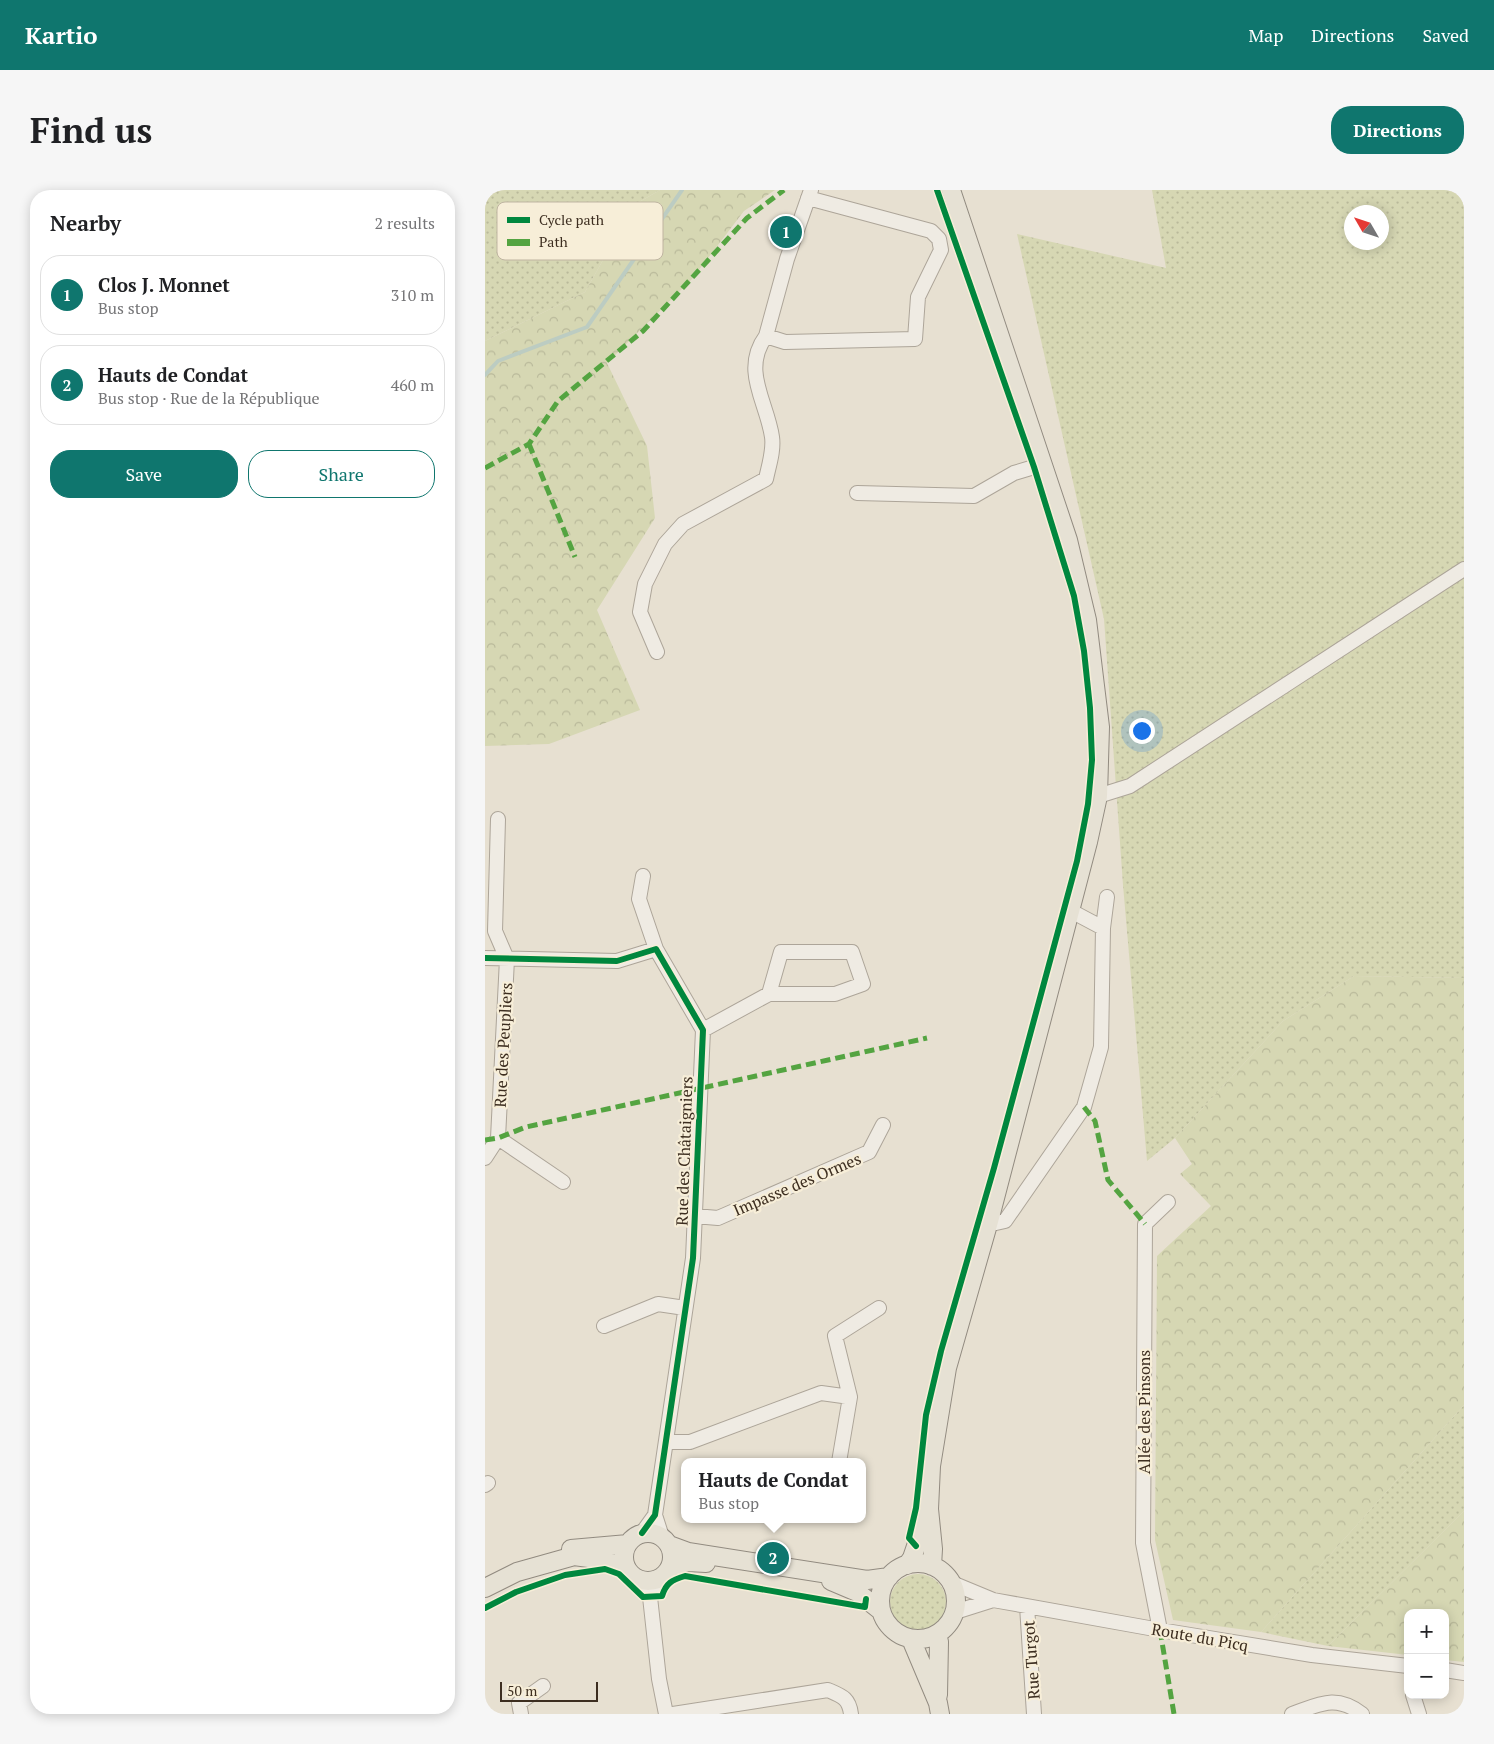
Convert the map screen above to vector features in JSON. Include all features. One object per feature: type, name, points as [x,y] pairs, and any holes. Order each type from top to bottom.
[{"type":"main road","points":[[932,1566],[933,1549],[929,1509],[931,1466],[947,1368],[989,1222],[1088,842],[1098,796],[1099,727],[1087,620],[1068,540],[951,190]]},
{"type":"main road","points":[[907,1565],[929,1509]]},
{"type":"main road","points":[[633,1574],[624,1556],[631,1539],[642,1533],[656,1534],[688,1552],[867,1580],[889,1577]]},
{"type":"main road","points":[[664,1573],[672,1552],[666,1541]]},
{"type":"main road","points":[[485,1579],[518,1563],[561,1551],[628,1544]]},
{"type":"main road","points":[[485,1588],[517,1572],[574,1556],[604,1560],[645,1580],[688,1562],[731,1565],[827,1580],[857,1592],[881,1611]]},
{"type":"main road","points":[[919,1563],[932,1566],[940,1570],[952,1583],[955,1593],[955,1612],[945,1628],[937,1634],[920,1640],[901,1636],[892,1630],[885,1621],[881,1611],[882,1587],[889,1577],[907,1565],[919,1563]]},
{"type":"main road","points":[[937,1634],[939,1642],[939,1709]]},
{"type":"main road","points":[[911,1639],[920,1657],[939,1709]]},
{"type":"street","points":[[657,652],[640,612],[645,584],[665,544],[683,524],[766,479],[771,457],[772,437],[757,385],[756,360],[759,345],[766,336],[787,259],[810,194],[931,231],[939,238],[941,250],[918,297],[915,339],[785,342],[766,336]]},
{"type":"street","points":[[857,493],[974,496],[1014,473],[1044,464]]},
{"type":"street","points":[[1098,796],[1130,786],[1464,569]]},
{"type":"street","points":[[498,819],[495,931],[507,958]]},
{"type":"street","points":[[643,876],[639,899],[656,949],[703,1030],[769,994],[835,994],[863,984],[852,952],[781,952],[769,994]]},
{"type":"street","points":[[989,1222],[1005,1221],[1084,1107],[1101,1047],[1103,928],[1107,897]]},
{"type":"street","points":[[1071,910],[1103,928]]},
{"type":"street","points":[[485,958],[617,961],[656,949]]},
{"type":"street","name":"Rue des Peupliers","points":[[498,1138],[507,958]]},
{"type":"street","name":"Rue des Châtaigniers","points":[[642,1533],[655,1516],[693,1258],[703,1030]]},
{"type":"street","name":"Impasse des Ormes","points":[[695,1216],[719,1218],[869,1152],[883,1125]]},
{"type":"street","points":[[485,1158],[498,1138],[563,1182]]},
{"type":"street","name":"Allée des Pinsons","points":[[1160,1630],[1143,1543],[1145,1224],[1169,1202]]},
{"type":"street","points":[[604,1326],[658,1304],[685,1308]]},
{"type":"street","points":[[840,1458],[850,1397],[835,1336],[879,1308]]},
{"type":"street","points":[[667,1442],[690,1442],[821,1393],[850,1397]]},
{"type":"street","name":"Rue des Châtaigniers","points":[[655,1516],[666,1541]]},
{"type":"street","points":[[650,1597],[664,1573]]},
{"type":"street","points":[[633,1574],[650,1597],[659,1679],[666,1714]]},
{"type":"street","name":"Route du Picq","points":[[952,1583],[993,1600],[1312,1656],[1404,1669]]},
{"type":"street","name":"Route du Picq","points":[[955,1612],[993,1600]]},
{"type":"street","name":"Rue Turgot","points":[[1027,1606],[1034,1714]]},
{"type":"street","points":[[1449,1671],[1464,1673]]},
{"type":"street","points":[[521,1714],[519,1703],[543,1686]]},
{"type":"street","points":[[673,1714],[828,1690],[841,1696],[849,1704],[851,1714]]},
{"type":"street","points":[[1414,1699],[1419,1714]]},
{"type":"street","points":[[1292,1714],[1328,1702],[1340,1702],[1352,1706],[1362,1714]]},
{"type":"green space","points":[[485,190],[660,190],[639,202],[497,202],[497,260],[603,260],[585,292],[485,341]]},
{"type":"green space","points":[[660,190],[775,190],[744,211],[692,279],[607,363],[647,446],[655,518],[597,610],[640,710],[549,744],[485,746],[485,341],[585,292],[603,260],[663,260],[663,202],[639,202]]},
{"type":"green space","points":[[1152,190],[1464,190],[1464,978],[1354,976],[1283,1021],[1175,1138],[1147,1161],[1123,885],[1104,619],[1017,234],[1166,268]]},
{"type":"green space","points":[[1354,976],[1464,978],[1464,1405],[1261,1632],[1173,1620],[1155,1540],[1157,1256],[1211,1206],[1180,1174],[1192,1164],[1175,1138],[1283,1021]]},
{"type":"green space","points":[[1464,1405],[1464,1511],[1328,1646],[1261,1632]]},
{"type":"green space","points":[[1464,1511],[1464,1662],[1449,1660],[1449,1609],[1404,1609],[1404,1655],[1328,1646]]},
{"type":"green space","points":[[913,1574],[923,1574],[938,1582],[944,1591],[946,1602],[944,1613],[938,1622],[923,1630],[913,1630],[902,1625],[895,1618],[890,1607],[890,1597],[895,1586],[902,1579]]},
{"type":"waterway","points":[[663,217],[682,190]]},
{"type":"waterway","points":[[485,375],[498,361],[587,327],[633,260]]},
{"type":"marked path","points":[[485,468],[529,444],[558,401],[643,331],[747,218],[784,190]]},
{"type":"marked path","points":[[529,444],[575,557]]},
{"type":"marked path","points":[[485,1140],[498,1138],[526,1127],[927,1038]]},
{"type":"marked path","points":[[1084,1107],[1095,1121],[1108,1180],[1145,1224]]},
{"type":"marked path","points":[[1160,1630],[1174,1714]]},
{"type":"cycle path","points":[[916,1546],[909,1538],[916,1508],[926,1415],[941,1351],[994,1168],[1077,861],[1088,804],[1092,760],[1090,708],[1084,651],[1074,596],[1034,467],[937,190]]},
{"type":"cycle path","points":[[485,958],[617,961],[656,949],[703,1030],[693,1258],[655,1515],[642,1533]]},
{"type":"cycle path","points":[[485,1608],[516,1592],[565,1575],[605,1569],[619,1574],[643,1597],[662,1596],[665,1588],[670,1583],[685,1576],[865,1607],[866,1599]]},
{"type":"place","name":"Clos J. Monnet","points":[[786,232]]},
{"type":"place","name":"Hauts de Condat","points":[[773,1558]]}]
